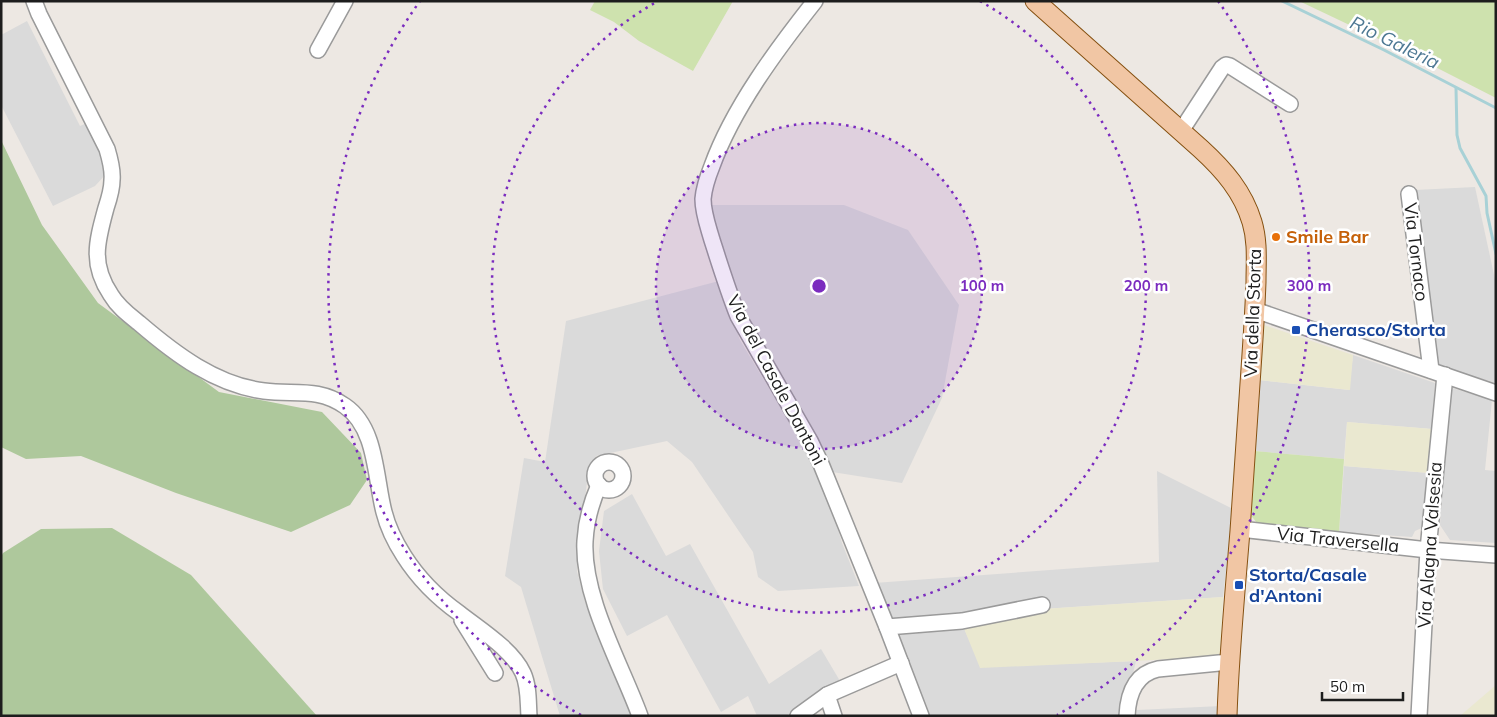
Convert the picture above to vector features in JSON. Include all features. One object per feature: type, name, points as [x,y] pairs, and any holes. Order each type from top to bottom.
[{"type":"main road","name":"Via della Storta","points":[[1035,1],[1224,170],[1246,205],[1252,222],[1256,239],[1255,310],[1229,662],[1227,716]]},
{"type":"street","points":[[34,1],[110,160],[111,192],[96,247],[98,267],[111,296],[127,313],[154,336],[184,358],[208,372],[236,384],[264,391],[320,394],[340,403],[356,416],[367,433],[384,512],[396,542],[413,569],[442,600],[505,650],[518,663],[527,688],[529,716]]},
{"type":"street","points":[[318,50],[345,1]]},
{"type":"street","name":"Via del Casale Dantoni","points":[[815,1],[770,60],[724,138],[705,187],[703,199],[704,213],[729,294],[738,316],[818,458],[921,716]]},
{"type":"street","points":[[1181,131],[1222,68],[1226,65],[1290,104]]},
{"type":"street","name":"Via Tornaco","points":[[1409,194],[1438,373]]},
{"type":"street","points":[[1255,310],[1496,393]]},
{"type":"street","name":"Via Alagna Valsesia","points":[[1420,716],[1438,373]]},
{"type":"street","points":[[599,486],[586,530],[586,565],[590,588],[598,613],[640,716]]},
{"type":"street","name":"Via Traversella","points":[[1240,529],[1428,550],[1496,555]]},
{"type":"street","points":[[887,627],[962,621],[1042,605]]},
{"type":"street","points":[[457,612],[495,673]]},
{"type":"street","points":[[1127,716],[1130,694],[1137,681],[1149,672],[1229,662]]},
{"type":"street","points":[[798,716],[827,695],[901,663]]},
{"type":"street","points":[[827,695],[834,716]]},
{"type":"shaded area","points":[[27,21],[80,126],[87,123],[101,153],[106,174],[95,186],[53,206],[1,105],[1,35]]},
{"type":"shaded area","points":[[1475,187],[1496,284],[1496,383],[1437,366],[1415,190]]},
{"type":"shaded area","points":[[711,205],[844,205],[908,230],[959,305],[942,398],[902,483],[832,472],[741,312],[729,278]]},
{"type":"shaded area","points":[[719,281],[740,340],[823,478],[842,543],[859,586],[778,591],[758,577],[753,552],[692,462],[667,441],[596,456],[588,473],[577,571],[585,602],[617,674],[632,716],[560,716],[521,587],[505,576],[524,458],[545,462],[566,321]]},
{"type":"shaded area","points":[[1264,325],[1353,355],[1350,390],[1259,380]]},
{"type":"shaded area","points":[[1353,355],[1435,383],[1432,429],[1347,422],[1344,459],[1254,451],[1259,380],[1349,390]]},
{"type":"shaded area","points":[[1449,387],[1492,400],[1485,470],[1496,471],[1496,543],[1450,540],[1440,525]]},
{"type":"shaded area","points":[[1347,422],[1432,429],[1429,473],[1344,466]]},
{"type":"shaded area","points":[[1344,466],[1429,473],[1426,526],[1415,531],[1412,537],[1339,532]]},
{"type":"shaded area","points":[[1157,471],[1233,509],[1223,597],[1043,609],[892,622],[874,583],[1159,562]]},
{"type":"shaded area","points":[[632,494],[666,556],[690,544],[769,684],[821,649],[840,681],[786,716],[757,716],[748,696],[721,712],[667,615],[627,636],[603,589],[599,551],[604,511]]},
{"type":"shaded area","points":[[1223,597],[1220,656],[980,668],[963,626],[1043,609]]},
{"type":"shaded area","points":[[963,626],[981,667],[1136,661],[1123,716],[928,716],[895,632]]},
{"type":"shaded area","points":[[1496,685],[1496,716],[1460,716]]},
{"type":"shaded area","points":[[1221,706],[1220,716],[1136,716],[1137,710]]},
{"type":"green space","points":[[595,1],[733,1],[693,71],[639,41],[614,22],[590,10]]},
{"type":"green space","points":[[1299,1],[1496,1],[1496,98],[1400,49]]},
{"type":"green space","points":[[1,140],[42,225],[98,303],[219,392],[322,412],[361,453],[367,480],[350,505],[291,532],[176,493],[81,456],[26,459],[1,447]]},
{"type":"green space","points":[[1254,451],[1344,459],[1339,532],[1257,523],[1249,513]]},
{"type":"green space","points":[[112,528],[191,575],[317,716],[1,716],[1,557],[3,553],[41,529]]},
{"type":"waterway","name":"Rio Galeria","points":[[1282,1],[1384,50],[1496,108]]},
{"type":"waterway","points":[[1456,88],[1457,135],[1460,148],[1486,196],[1487,213],[1496,254]]},
{"type":"place","name":"Smile Bar","points":[[1276,237]]},
{"type":"place","name":"Cherasco/Storta","points":[[1296,330]]},
{"type":"place","name":"Storta/Casale d'Antoni","points":[[1239,585]]}]
